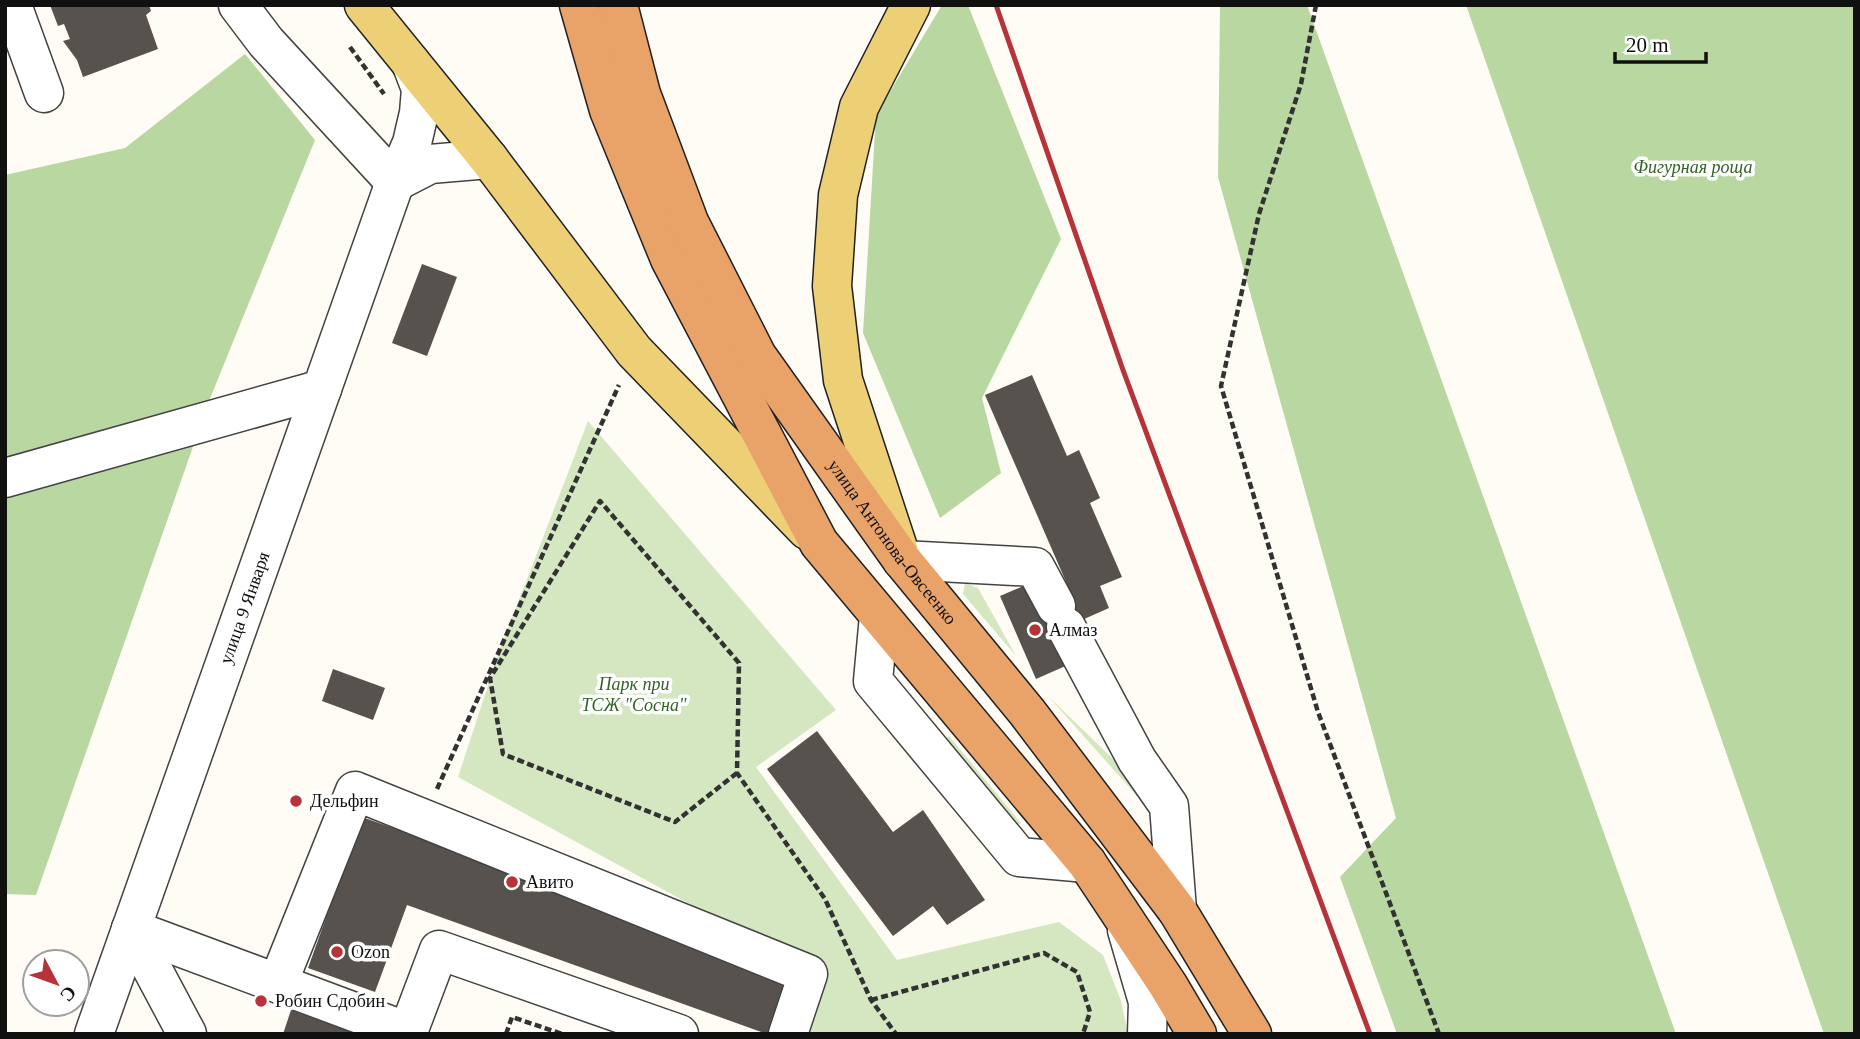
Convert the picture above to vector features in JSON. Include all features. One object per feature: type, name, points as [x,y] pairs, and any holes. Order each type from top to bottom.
[{"type":"highway","points":[[579,5],[609,110],[670,259],[819,542],[1087,863],[1197,1034]]},
{"type":"highway","name":"улица Антонова-Овсеенко","points":[[618,5],[641,94],[689,222],[757,356],[902,560],[1035,723],[1177,910],[1252,1034]]},
{"type":"main road","points":[[364,5],[489,159],[634,351],[819,542]]},
{"type":"main road","points":[[902,560],[843,380],[832,286],[838,195],[859,107],[911,5]]},
{"type":"street","points":[[12,5],[44,93]]},
{"type":"street","points":[[238,5],[266,42],[395,182],[430,164],[489,159]]},
{"type":"street","name":"улица 9 Января","points":[[94,1034],[395,182],[412,143],[421,89],[411,63]]},
{"type":"street","points":[[5,478],[322,389]]},
{"type":"street","points":[[902,560],[1035,566],[1137,760],[1169,806],[1177,910]]},
{"type":"street","points":[[278,983],[355,791],[808,974],[788,1034]]},
{"type":"street","points":[[1122,914],[1147,1002],[1147,1034]]},
{"type":"street","points":[[131,929],[408,1032],[439,950],[679,1034]]},
{"type":"street","points":[[131,929],[187,1034]]},
{"type":"path","points":[[1315,5],[1301,84],[1259,214],[1221,386],[1318,712],[1439,1034]]},
{"type":"path","points":[[423,818],[634,351]]},
{"type":"path","points":[[737,773],[675,822],[503,754],[490,678],[600,501],[738,663],[737,773],[825,899],[871,1000],[896,1034]]},
{"type":"path","points":[[871,1000],[1044,953],[1077,972],[1090,1012],[1083,1034]]},
{"type":"path","points":[[506,1034],[512,1017],[562,1034]]},
{"type":"green space","points":[[942,5],[968,5],[1061,239],[982,398],[1001,473],[940,518],[863,333],[876,115]]},
{"type":"green space","points":[[1220,5],[1307,5],[1676,1034],[1397,1034],[1340,877],[1396,818],[1218,177]]},
{"type":"green space","name":"Фигурная роща","points":[[1466,5],[1855,5],[1855,1034],[1824,1034]]},
{"type":"green space","points":[[245,54],[315,140],[209,401],[36,895],[5,894],[5,175],[125,148]]},
{"type":"green space","name":"Парк при ТСЖ \"Сосна\"","points":[[588,421],[836,710],[756,767],[897,960],[1059,922],[1103,955],[1121,1001],[1128,1034],[803,1034],[819,975],[458,777],[500,649]]},
{"type":"green space","points":[[965,583],[978,588],[1016,656],[963,594]]},
{"type":"green space","points":[[1048,696],[1145,790],[1148,800],[1137,796]]},
{"type":"green space","points":[[949,736],[1021,823],[1014,828],[943,740]]},
{"type":"building","points":[[50,5],[149,5],[151,11],[146,15],[158,49],[83,77],[77,60],[63,41],[70,39],[64,24],[58,26]]},
{"type":"building","points":[[422,264],[457,277],[427,356],[392,343]]},
{"type":"building","points":[[1032,375],[1067,456],[1079,450],[1100,498],[1090,503],[1122,577],[1100,586],[1109,608],[1057,631],[1070,664],[1036,679],[1000,596],[1035,581],[1073,598],[985,395]]},
{"type":"building","points":[[333,669],[385,688],[373,720],[322,701]]},
{"type":"building","points":[[817,731],[893,832],[923,810],[985,900],[947,925],[933,906],[893,936],[767,769]]},
{"type":"building","points":[[362,817],[800,973],[778,1034],[767,1034],[407,905],[375,992],[308,968]]},
{"type":"building","points":[[291,1010],[355,1033],[355,1034],[283,1034]]},
{"type":"railway","points":[[996,5],[1123,370],[1370,1034]]},
{"type":"place","name":"Алмаз","points":[[1035,630]]},
{"type":"place","name":"Дельфин","points":[[296,801]]},
{"type":"place","name":"Авито","points":[[512,882]]},
{"type":"place","name":"Ozon","points":[[337,952]]},
{"type":"place","name":"Робин Сдобин","points":[[261,1001]]}]
